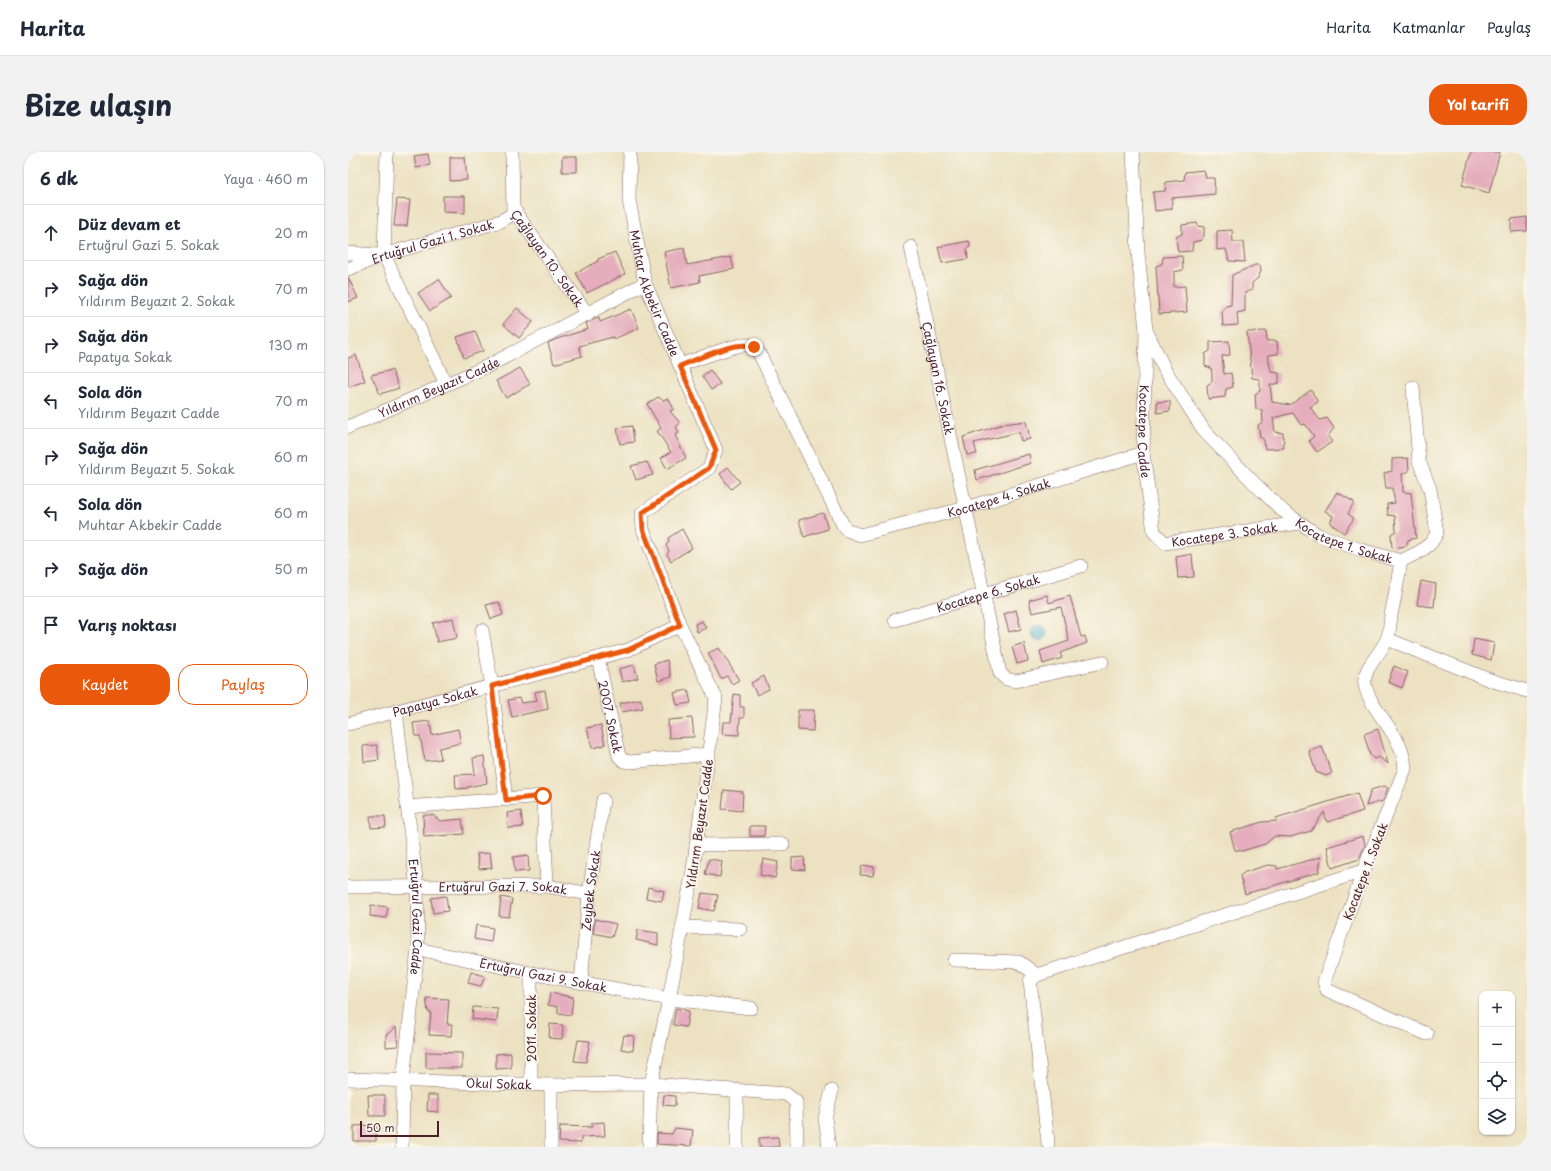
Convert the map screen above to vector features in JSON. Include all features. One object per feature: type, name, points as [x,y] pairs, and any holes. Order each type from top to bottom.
[{"type":"street","points":[[387,152],[384,255],[446,384]]},
{"type":"street","name":"Çağlayan 10. Sokak","points":[[512,152],[513,209],[588,315]]},
{"type":"street","name":"Muhtar Akbekir Cadde","points":[[630,152],[629,200],[645,283],[716,450],[709,468],[642,513]]},
{"type":"street","points":[[1133,152],[1138,253],[1146,330]]},
{"type":"street","name":"Ertuğrul Gazi 1. Sokak","points":[[348,269],[384,255],[501,221],[516,212]]},
{"type":"street","name":"Çağlayan 16. Sokak","points":[[911,248],[985,594],[1000,673],[1006,679],[1016,681],[1102,662]]},
{"type":"street","points":[[348,253],[384,255]]},
{"type":"street","name":"Yıldırım Beyazıt Cadde","points":[[348,427],[488,366],[588,315],[645,283]]},
{"type":"street","name":"Kocatepe Cadde","points":[[1146,330],[1143,453],[1154,532]]},
{"type":"street","name":"Kocatepe 1. Sokak","points":[[1146,330],[1165,370],[1206,432],[1256,485],[1299,523],[1318,535],[1335,542],[1401,561],[1387,639],[1367,673],[1366,686],[1372,700],[1396,739],[1404,757],[1405,769],[1364,871],[1324,982],[1327,990],[1426,1034]]},
{"type":"street","name":"Kocatepe 4. Sokak","points":[[680,366],[733,347],[749,345],[754,347],[759,353],[843,525],[847,530],[860,535],[966,508],[1143,453]]},
{"type":"street","points":[[1401,561],[1426,547],[1431,543],[1437,533],[1430,489],[1419,461],[1413,387]]},
{"type":"street","name":"Yıldırım Beyazıt Cadde","points":[[642,513],[643,529],[680,625],[716,698],[696,845],[669,999],[651,1084],[649,1147]]},
{"type":"street","name":"Kocatepe 3. Sokak","points":[[1154,532],[1165,543],[1299,523]]},
{"type":"street","name":"Kocatepe 6. Sokak","points":[[895,620],[1081,566]]},
{"type":"street","name":"Papatya Sokak","points":[[348,724],[628,650],[680,625]]},
{"type":"street","points":[[482,630],[492,686],[506,800]]},
{"type":"street","points":[[1387,639],[1490,680],[1527,691]]},
{"type":"street","name":"2007. Sokak","points":[[598,658],[619,756],[624,761],[630,762],[709,754]]},
{"type":"street","name":"Ertuğrul Gazi Cadde","points":[[396,711],[417,888],[418,948],[404,1080],[402,1147]]},
{"type":"street","points":[[407,807],[543,796],[547,886]]},
{"type":"street","name":"Zeybek Sokak","points":[[581,982],[589,894],[603,800]]},
{"type":"street","points":[[696,845],[783,844]]},
{"type":"street","points":[[1048,1143],[1030,981],[1037,974],[1364,871]]},
{"type":"street","name":"Ertuğrul Gazi 7. Sokak","points":[[348,887],[417,888],[547,886],[589,894]]},
{"type":"street","points":[[682,927],[740,929]]},
{"type":"street","name":"Ertuğrul Gazi 9. Sokak","points":[[418,948],[531,973],[669,999],[751,1008]]},
{"type":"street","points":[[954,960],[1019,962],[1037,974]]},
{"type":"street","name":"2011. Sokak","points":[[531,973],[531,1084]]},
{"type":"street","name":"Okul Sokak","points":[[348,1079],[550,1085],[651,1084],[786,1094],[796,1102],[797,1147]]},
{"type":"street","points":[[550,1085],[552,1147]]},
{"type":"street","points":[[737,1090],[737,1147]]},
{"type":"street","points":[[829,1147],[825,1118],[832,1091]]},
{"type":"water","points":[[1036,625],[1042,625],[1047,630],[1045,639],[1042,641],[1036,641],[1031,636],[1031,630]]},
{"type":"building","points":[[1471,152],[1500,152],[1489,193],[1462,185]]},
{"type":"building","points":[[428,154],[430,165],[416,168],[414,156]]},
{"type":"building","points":[[450,157],[465,157],[467,180],[450,181]]},
{"type":"building","points":[[562,157],[577,157],[577,172],[562,172]]},
{"type":"building","points":[[1204,170],[1206,178],[1214,178],[1215,194],[1172,198],[1172,209],[1155,211],[1153,192],[1165,191],[1166,182],[1184,180],[1185,172]]},
{"type":"building","points":[[443,196],[465,196],[465,213],[443,212]]},
{"type":"building","points":[[397,199],[410,200],[407,226],[394,226]]},
{"type":"building","points":[[1527,217],[1527,231],[1511,232],[1511,219]]},
{"type":"building","points":[[1197,223],[1198,226],[1204,227],[1204,235],[1202,240],[1193,242],[1192,251],[1178,252],[1176,237],[1182,234],[1182,225]]},
{"type":"building","points":[[1232,230],[1233,242],[1243,242],[1245,262],[1229,261],[1226,249],[1217,250],[1217,231]]},
{"type":"building","points":[[969,241],[970,247],[967,249],[968,259],[942,263],[938,247]]},
{"type":"building","points":[[684,248],[687,265],[731,257],[734,269],[699,276],[700,282],[671,288],[664,252]]},
{"type":"building","points":[[615,252],[625,274],[587,293],[576,273],[598,261],[598,259]]},
{"type":"building","points":[[1182,256],[1183,270],[1174,272],[1174,287],[1185,286],[1187,312],[1159,314],[1156,266],[1162,264],[1163,257]]},
{"type":"building","points":[[1255,265],[1260,265],[1261,271],[1258,278],[1252,283],[1252,290],[1245,293],[1245,311],[1237,313],[1238,325],[1223,326],[1222,312],[1226,306],[1231,305],[1232,275]]},
{"type":"building","points":[[348,277],[358,298],[348,302]]},
{"type":"building","points":[[439,279],[451,298],[430,311],[418,293]]},
{"type":"building","points":[[517,308],[533,322],[519,338],[503,324]]},
{"type":"building","points":[[631,309],[639,328],[614,339],[613,337],[579,346],[582,356],[554,364],[548,343],[588,329],[586,323],[595,319],[599,318],[600,322]]},
{"type":"building","points":[[475,331],[483,351],[464,358],[457,337]]},
{"type":"building","points":[[1266,331],[1267,341],[1277,341],[1278,354],[1268,355],[1271,372],[1279,373],[1279,383],[1270,385],[1272,402],[1290,405],[1311,390],[1318,402],[1310,407],[1320,420],[1327,418],[1334,428],[1328,436],[1332,442],[1317,452],[1309,441],[1314,436],[1305,424],[1301,425],[1293,413],[1273,418],[1275,432],[1283,433],[1284,448],[1265,449],[1264,440],[1260,437],[1258,425],[1263,422],[1262,410],[1256,409],[1255,394],[1260,391],[1260,379],[1252,378],[1247,332]]},
{"type":"building","points":[[1229,341],[1230,355],[1222,356],[1224,374],[1231,373],[1233,387],[1226,389],[1225,397],[1208,399],[1207,385],[1212,382],[1212,374],[1211,368],[1205,366],[1205,354],[1210,351],[1210,342]]},
{"type":"building","points":[[356,355],[365,381],[348,387],[348,358]]},
{"type":"building","points":[[520,368],[530,384],[506,398],[496,381]]},
{"type":"building","points":[[392,370],[399,388],[380,394],[371,375]]},
{"type":"building","points":[[710,370],[720,384],[711,390],[702,376]]},
{"type":"building","points":[[658,397],[663,400],[668,398],[674,409],[670,411],[680,423],[676,427],[679,433],[675,435],[686,458],[667,469],[661,458],[671,452],[657,431],[661,428],[647,404]]},
{"type":"building","points":[[1170,401],[1170,411],[1157,413],[1157,402]]},
{"type":"building","points":[[1026,421],[1030,439],[1021,441],[1019,432],[974,443],[977,454],[967,455],[963,437],[1003,424]]},
{"type":"building","points":[[632,426],[634,442],[620,444],[617,428]]},
{"type":"building","points":[[1029,454],[1031,463],[977,480],[975,470]]},
{"type":"building","points":[[1408,458],[1409,471],[1402,474],[1403,492],[1411,493],[1416,538],[1408,540],[1406,546],[1392,548],[1391,534],[1396,531],[1395,516],[1388,515],[1387,504],[1395,503],[1392,488],[1386,488],[1384,473],[1392,471],[1392,459]]},
{"type":"building","points":[[647,462],[653,475],[636,480],[631,466]]},
{"type":"building","points":[[728,467],[740,482],[731,489],[720,474]]},
{"type":"building","points":[[1337,492],[1354,502],[1348,514],[1354,518],[1344,533],[1330,523],[1333,516],[1325,511]]},
{"type":"building","points":[[823,513],[828,529],[804,537],[799,520]]},
{"type":"building","points":[[682,529],[692,548],[671,561],[667,554],[669,551],[666,545],[669,542],[668,538]]},
{"type":"building","points":[[1192,554],[1194,577],[1178,578],[1176,557]]},
{"type":"building","points":[[1421,581],[1436,584],[1434,607],[1417,605]]},
{"type":"building","points":[[1047,595],[1049,603],[1070,596],[1081,637],[1085,636],[1087,643],[1060,653],[1062,658],[1043,664],[1040,651],[1069,641],[1061,607],[1032,613],[1029,600]]},
{"type":"building","points":[[499,602],[503,615],[491,619],[486,605]]},
{"type":"building","points":[[1016,610],[1021,629],[1009,632],[1004,614]]},
{"type":"building","points":[[453,618],[457,638],[437,642],[433,623]]},
{"type":"building","points":[[702,621],[706,628],[697,632],[695,624]]},
{"type":"building","points":[[1474,639],[1494,643],[1491,660],[1472,655]]},
{"type":"building","points":[[1024,643],[1028,661],[1017,664],[1012,647]]},
{"type":"building","points":[[719,648],[739,680],[732,684],[727,676],[721,679],[708,653]]},
{"type":"building","points":[[667,660],[671,677],[658,681],[654,664]]},
{"type":"building","points":[[634,665],[638,678],[622,682],[619,669]]},
{"type":"building","points":[[1394,666],[1408,672],[1402,688],[1388,682]]},
{"type":"building","points":[[764,676],[769,689],[757,695],[751,683]]},
{"type":"building","points":[[545,690],[548,709],[512,717],[508,700],[519,698],[521,703],[537,701],[535,692]]},
{"type":"building","points":[[688,690],[691,703],[677,705],[674,693]]},
{"type":"building","points":[[734,694],[740,695],[740,707],[744,707],[744,718],[740,718],[739,735],[722,734],[723,722],[731,722]]},
{"type":"building","points":[[641,699],[643,708],[622,712],[620,703]]},
{"type":"building","points":[[798,710],[814,710],[813,731],[798,730]]},
{"type":"building","points":[[692,718],[694,737],[669,738],[668,720]]},
{"type":"building","points":[[430,721],[432,735],[458,729],[461,743],[439,748],[441,759],[425,761],[420,736],[415,736],[413,723]]},
{"type":"building","points":[[601,725],[605,745],[592,748],[587,728]]},
{"type":"building","points":[[1378,729],[1388,764],[1379,757],[1374,759],[1370,755],[1364,734]]},
{"type":"building","points":[[377,745],[379,760],[364,762],[363,746]]},
{"type":"building","points":[[1322,747],[1332,773],[1326,776],[1316,772],[1309,751]]},
{"type":"building","points":[[484,756],[487,783],[468,788],[456,789],[455,775],[475,774],[473,758]]},
{"type":"building","points":[[1384,786],[1388,788],[1383,801],[1366,806],[1371,790]]},
{"type":"building","points":[[724,790],[743,792],[742,811],[722,809]]},
{"type":"building","points":[[1357,793],[1363,811],[1327,822],[1324,812],[1311,831],[1290,837],[1275,836],[1265,844],[1242,851],[1235,850],[1230,832],[1262,822],[1277,821],[1276,818]]},
{"type":"building","points":[[521,811],[523,827],[508,828],[507,813]]},
{"type":"building","points":[[423,815],[433,815],[440,821],[462,819],[464,834],[424,837]]},
{"type":"building","points":[[370,816],[385,816],[386,827],[371,828]]},
{"type":"building","points":[[750,826],[765,826],[764,836],[750,836]]},
{"type":"building","points":[[1363,836],[1365,845],[1359,859],[1332,868],[1327,847]]},
{"type":"building","points":[[490,853],[492,868],[479,869],[477,854]]},
{"type":"building","points":[[528,855],[529,871],[515,872],[513,857]]},
{"type":"building","points":[[804,857],[805,870],[792,869],[792,858]]},
{"type":"building","points":[[1321,857],[1319,872],[1245,894],[1240,876],[1245,872],[1268,865],[1277,866],[1277,869]]},
{"type":"building","points":[[709,859],[722,861],[720,877],[705,874]]},
{"type":"building","points":[[763,859],[778,862],[775,878],[760,875]]},
{"type":"building","points":[[862,865],[874,867],[873,876],[860,875]]},
{"type":"building","points":[[648,887],[664,891],[662,901],[646,898]]},
{"type":"building","points":[[702,893],[718,895],[714,911],[699,908]]},
{"type":"building","points":[[446,896],[448,911],[433,913],[431,898]]},
{"type":"building","points":[[501,897],[512,899],[509,917],[499,916]]},
{"type":"building","points":[[371,905],[388,907],[386,918],[370,916]]},
{"type":"building","points":[[595,919],[616,924],[612,937],[593,933]]},
{"type":"building","points":[[476,925],[493,928],[491,942],[474,939]]},
{"type":"building","points":[[638,930],[658,933],[658,945],[636,940]]},
{"type":"building","points":[[471,972],[485,976],[481,986],[468,983]]},
{"type":"building","points":[[550,993],[573,997],[571,1015],[558,1013],[558,1007],[548,1005]]},
{"type":"building","points":[[426,998],[449,999],[447,1024],[452,1024],[451,1036],[429,1035],[431,1012],[428,1012]]},
{"type":"building","points":[[473,1007],[498,1009],[497,1022],[472,1019]]},
{"type":"building","points":[[676,1008],[689,1011],[686,1027],[673,1025]]},
{"type":"building","points":[[550,1024],[563,1025],[562,1039],[549,1038]]},
{"type":"building","points":[[396,1027],[398,1046],[386,1047],[386,1035]]},
{"type":"building","points":[[624,1035],[634,1036],[633,1051],[621,1049]]},
{"type":"building","points":[[578,1040],[590,1041],[586,1062],[574,1061]]},
{"type":"building","points":[[426,1052],[462,1053],[462,1068],[426,1068]]},
{"type":"building","points":[[511,1053],[511,1068],[496,1069],[496,1054]]},
{"type":"building","points":[[368,1095],[385,1095],[385,1116],[369,1116]]},
{"type":"building","points":[[428,1095],[438,1095],[438,1112],[427,1111]]},
{"type":"building","points":[[664,1095],[675,1096],[675,1106],[663,1105]]},
{"type":"building","points":[[604,1122],[605,1136],[581,1137],[581,1143],[559,1142],[560,1126],[592,1127],[592,1123]]},
{"type":"building","points":[[376,1125],[376,1141],[354,1141],[354,1126]]},
{"type":"building","points":[[675,1128],[693,1130],[691,1146],[657,1144],[657,1133],[672,1134]]},
{"type":"building","points":[[778,1137],[779,1147],[759,1147],[759,1138]]},
{"type":"route","points":[[543,796],[506,800],[492,686],[628,650],[680,625],[643,529],[642,513],[709,468],[716,450],[680,366],[733,347],[743,345],[754,347]]}]
